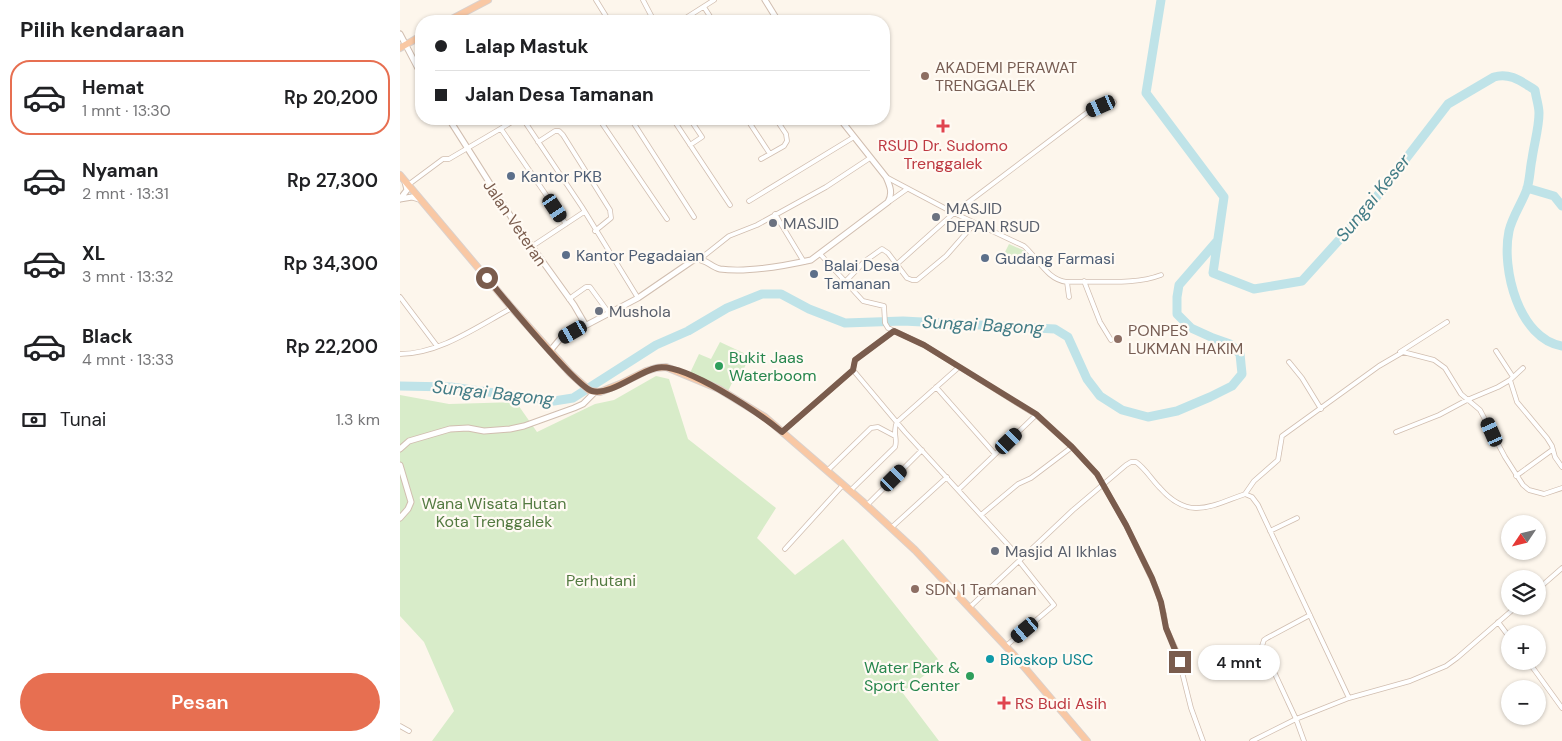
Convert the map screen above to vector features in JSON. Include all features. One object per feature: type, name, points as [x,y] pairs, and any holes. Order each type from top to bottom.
[{"type":"highway","points":[[457,15],[476,3],[488,0]]},
{"type":"highway","points":[[403,46],[415,39]]},
{"type":"highway","points":[[404,180],[550,351],[570,373],[593,392],[620,384],[656,368],[666,367],[719,390],[764,417],[827,470],[920,555],[1006,646],[1087,741]]},
{"type":"street","points":[[596,0],[605,15]]},
{"type":"street","points":[[643,0],[651,15]]},
{"type":"street","points":[[691,15],[714,0]]},
{"type":"street","points":[[765,0],[774,15]]},
{"type":"street","points":[[704,7],[709,15]]},
{"type":"street","points":[[400,34],[403,46],[415,65]]},
{"type":"street","points":[[897,264],[954,213],[1089,111],[1114,102]]},
{"type":"street","name":"Jalan Veteran","points":[[453,125],[531,247],[586,324]]},
{"type":"street","points":[[400,199],[407,190],[404,180],[443,159],[448,159],[505,125]]},
{"type":"street","points":[[527,125],[638,298]]},
{"type":"street","points":[[603,125],[667,219]]},
{"type":"street","points":[[635,125],[694,217]]},
{"type":"street","points":[[677,125],[730,205]]},
{"type":"street","points":[[690,145],[702,137],[694,125]]},
{"type":"street","points":[[751,125],[770,154]]},
{"type":"street","points":[[761,159],[784,146],[788,139],[780,125]]},
{"type":"street","points":[[845,125],[886,177],[891,192],[888,202]]},
{"type":"street","points":[[500,128],[566,224]]},
{"type":"street","points":[[538,142],[555,131],[559,131],[563,135],[610,210],[611,218],[595,231]]},
{"type":"street","points":[[749,201],[854,137]]},
{"type":"street","points":[[700,259],[729,236],[756,226],[826,187],[870,158]]},
{"type":"street","points":[[886,177],[954,213],[1024,246],[1058,280],[1067,282],[1137,281],[1162,275]]},
{"type":"street","points":[[550,351],[560,339],[638,298],[695,259],[727,269],[750,269],[810,260],[907,189]]},
{"type":"street","points":[[400,199],[412,197],[422,201]]},
{"type":"street","points":[[531,247],[584,212]]},
{"type":"street","points":[[775,214],[804,262]]},
{"type":"street","points":[[845,282],[880,249],[886,251],[910,279],[917,280],[946,256],[975,223]]},
{"type":"street","points":[[820,254],[863,301],[882,305],[885,308],[885,323],[888,328],[924,345],[1036,414],[1072,447],[1097,474],[1126,525],[1152,578],[1161,602],[1166,628],[1177,652],[1191,708],[1203,741]]},
{"type":"street","points":[[1084,281],[1100,322],[1111,340]]},
{"type":"street","points":[[1067,282],[1069,297]]},
{"type":"street","points":[[569,299],[586,287],[590,287],[609,313]]},
{"type":"street","points":[[400,297],[437,346]]},
{"type":"street","points":[[400,354],[420,352],[437,346],[512,308]]},
{"type":"street","points":[[970,607],[1073,510],[1126,465],[1133,462],[1141,466],[1170,499],[1183,505],[1200,509],[1207,508],[1244,494],[1278,460],[1282,436],[1350,386],[1447,322]]},
{"type":"street","points":[[782,432],[853,370],[855,360],[894,331]]},
{"type":"street","points":[[1496,351],[1512,379],[1517,402],[1545,434],[1562,467]]},
{"type":"street","points":[[1400,352],[1434,360],[1442,364],[1467,400],[1480,410],[1505,458],[1523,485],[1536,493],[1544,494],[1552,493],[1562,488]]},
{"type":"street","points":[[1290,362],[1321,409]]},
{"type":"street","points":[[850,491],[894,447],[896,444],[895,427],[897,422],[959,367]]},
{"type":"street","points":[[1396,432],[1439,415],[1512,379],[1523,368]]},
{"type":"street","points":[[853,370],[1020,560],[1054,605],[1006,646]]},
{"type":"street","points":[[936,387],[995,454]]},
{"type":"street","points":[[400,449],[409,441],[450,428],[468,428],[484,431],[524,426],[574,408],[582,404],[593,392]]},
{"type":"street","points":[[958,490],[1036,414]]},
{"type":"street","points":[[827,470],[870,428],[878,427],[895,436]]},
{"type":"street","points":[[981,515],[1018,484],[1030,478],[1072,447]]},
{"type":"street","points":[[866,505],[922,450]]},
{"type":"street","points":[[1516,476],[1552,450]]},
{"type":"street","points":[[400,465],[411,502],[400,518]]},
{"type":"street","points":[[891,528],[947,477]]},
{"type":"street","points":[[785,550],[843,485]]},
{"type":"street","points":[[1244,494],[1252,497],[1258,505],[1349,698]]},
{"type":"street","points":[[1270,531],[1297,518]]},
{"type":"street","points":[[1546,582],[1562,568]]},
{"type":"street","points":[[1304,741],[1296,719],[1264,652],[1262,643],[1267,638],[1310,615]]},
{"type":"street","points":[[1252,741],[1296,719],[1349,698],[1410,681],[1453,662],[1507,615]]},
{"type":"street","points":[[1498,622],[1501,626]]},
{"type":"street","points":[[1535,670],[1562,708]]},
{"type":"street","points":[[400,726],[409,731]]},
{"type":"green space","points":[[1009,244],[1025,251],[1034,260],[1028,266],[1004,254]]},
{"type":"green space","name":"Bukit Jaas Waterboom","points":[[720,342],[750,356],[739,379],[735,377],[728,391],[690,373],[699,354],[711,359]]},
{"type":"green space","name":"Perhutani","points":[[656,376],[669,379],[688,439],[776,508],[757,538],[795,575],[843,539],[941,663],[902,692],[939,741],[432,741],[454,711],[424,642],[400,616],[400,395],[449,404],[516,402],[537,432],[595,404],[614,400]]},
{"type":"waterway","name":"Sungai Keser","points":[[1161,0],[1146,93],[1224,197],[1213,273],[1254,289],[1302,281],[1368,208],[1448,104],[1494,77],[1500,76],[1511,77],[1535,90],[1539,119],[1527,189],[1512,220],[1509,231],[1507,247],[1508,264],[1516,300],[1524,317],[1534,330],[1547,341],[1562,346]]},
{"type":"waterway","points":[[1527,188],[1554,196],[1562,206]]},
{"type":"waterway","name":"Sungai Bagong","points":[[400,386],[451,387],[554,401],[573,398],[656,345],[688,331],[727,308],[762,294],[781,294],[809,309],[845,323],[903,321],[1055,329],[1068,337],[1087,379],[1100,396],[1122,410],[1148,417],[1177,411],[1210,397],[1232,386],[1242,374],[1240,354],[1230,344],[1191,328],[1177,314],[1179,285],[1218,240]]},
{"type":"place","name":"AKADEMI PERAWAT TRENGGALEK","points":[[925,76]]},
{"type":"place","name":"RSUD Dr. Sudomo Trenggalek","points":[[943,126]]},
{"type":"place","name":"Kantor PKB","points":[[511,176]]},
{"type":"place","name":"MASJID DEPAN RSUD","points":[[936,217]]},
{"type":"place","name":"MASJID","points":[[773,223]]},
{"type":"place","name":"Kantor Pegadaian","points":[[566,255]]},
{"type":"place","name":"Gudang Farmasi","points":[[985,258]]},
{"type":"place","name":"Balai Desa Tamanan","points":[[814,274]]},
{"type":"place","name":"Mushola","points":[[599,311]]},
{"type":"place","name":"PONPES LUKMAN HAKIM","points":[[1118,339]]},
{"type":"place","name":"Bukit Jaas Waterboom","points":[[719,366]]},
{"type":"place","name":"Masjid Al Ikhlas","points":[[995,551]]},
{"type":"place","name":"SDN 1 Tamanan","points":[[915,589]]},
{"type":"place","name":"Bioskop USC","points":[[990,659]]},
{"type":"place","name":"Water Park & Sport Center","points":[[970,676]]},
{"type":"place","name":"RS Budi Asih","points":[[1004,703]]},
{"type":"route","points":[[487,278],[570,373],[590,391],[600,392],[656,368],[666,367],[677,370],[719,390],[764,417],[782,432],[853,370],[855,360],[894,331],[924,345],[1036,414],[1072,447],[1097,474],[1126,525],[1152,578],[1161,602],[1165,625],[1180,662]]},
{"type":"park label","name":"Wana Wisata Hutan Kota Trenggalek","points":[[494,512]]}]
